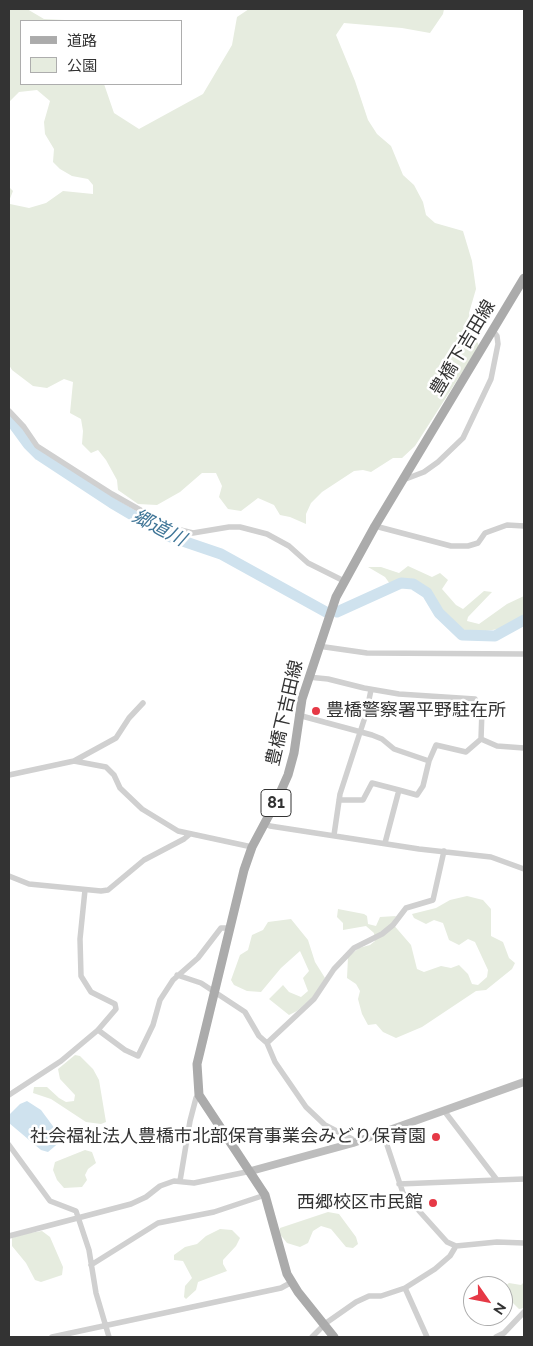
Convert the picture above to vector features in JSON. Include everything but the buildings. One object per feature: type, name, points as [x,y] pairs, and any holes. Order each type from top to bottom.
[{"type":"main road","name":"豊橋下吉田線","points":[[334,1337],[292,1282],[284,1263],[265,1194],[216,1124],[199,1095],[197,1064],[252,847],[288,774],[294,753],[298,715],[308,677],[318,646],[344,581],[524,278]]},
{"type":"street","points":[[403,480],[424,472],[438,462],[463,438],[474,410],[491,379],[498,344],[497,336],[493,331]]},
{"type":"street","points":[[9,411],[24,427],[37,446],[112,494],[172,528],[193,533],[240,527],[267,534],[282,541],[319,570],[344,581]]},
{"type":"street","points":[[375,526],[451,546],[468,546],[478,543],[486,533],[507,525],[524,526]]},
{"type":"street","points":[[318,646],[367,653],[524,654]]},
{"type":"street","points":[[308,677],[328,679],[371,690],[475,699],[482,710],[481,739],[466,752],[436,746],[429,761],[423,786],[417,795],[372,783],[362,800],[339,800]]},
{"type":"street","points":[[334,835],[339,800],[371,690]]},
{"type":"street","points":[[9,775],[74,761],[116,738],[129,718],[143,703]]},
{"type":"street","points":[[298,715],[356,732],[360,731],[382,739],[394,749],[429,761]]},
{"type":"street","points":[[481,739],[497,746],[524,748]]},
{"type":"street","points":[[74,761],[106,767],[114,775],[120,788],[142,809],[178,830],[252,847]]},
{"type":"street","points":[[385,843],[400,790]]},
{"type":"street","points":[[265,824],[491,857],[524,869]]},
{"type":"street","points":[[9,876],[28,884],[85,890],[108,890],[144,860],[190,834]]},
{"type":"street","points":[[267,1044],[314,999],[340,963],[354,948],[382,934],[393,925],[406,908],[432,900],[444,851]]},
{"type":"street","points":[[9,1095],[61,1061],[98,1030],[113,1014],[116,1006],[91,992],[81,976],[80,939],[85,890]]},
{"type":"street","points":[[98,1030],[124,1050],[138,1056],[153,1025],[160,1000],[177,974],[198,958],[221,928],[230,928]]},
{"type":"street","points":[[177,974],[194,979],[245,1012],[259,1036],[267,1044],[275,1062],[306,1107],[325,1125],[352,1139],[353,1143]]},
{"type":"street","points":[[9,1236],[131,1204],[146,1197],[160,1186],[174,1181],[194,1183],[251,1172],[353,1143],[445,1112],[524,1082]]},
{"type":"street","points":[[180,1181],[190,1121],[196,1098],[199,1095]]},
{"type":"street","points":[[445,1112],[497,1180]]},
{"type":"street","points":[[383,1133],[399,1184],[409,1202],[447,1242],[456,1246],[497,1242],[524,1243]]},
{"type":"street","points":[[9,1145],[50,1201],[70,1207],[76,1211],[109,1337]]},
{"type":"street","points":[[399,1184],[524,1179]]},
{"type":"street","points":[[91,1265],[158,1223],[214,1212],[265,1194]]},
{"type":"street","points":[[312,1337],[356,1302],[369,1296],[382,1296],[405,1288],[443,1263],[456,1246]]},
{"type":"street","points":[[52,1337],[281,1288],[292,1282]]},
{"type":"street","points":[[405,1288],[427,1337]]},
{"type":"street","points":[[496,1337],[504,1333],[524,1312]]},
{"type":"green space","points":[[9,9],[27,9],[44,19],[64,20],[20,20],[20,85],[104,85],[114,113],[139,129],[203,94],[232,45],[237,17],[249,9],[444,9],[443,14],[430,33],[402,28],[344,23],[336,35],[355,81],[368,120],[377,134],[391,146],[403,175],[414,185],[423,202],[426,215],[435,223],[463,231],[472,261],[476,289],[469,313],[471,327],[479,346],[415,446],[402,458],[393,458],[371,472],[363,470],[354,471],[322,492],[311,503],[306,514],[306,524],[280,515],[274,505],[258,498],[241,511],[228,509],[219,497],[222,486],[216,473],[202,473],[180,492],[157,505],[138,504],[118,490],[117,480],[106,460],[98,450],[91,453],[82,444],[83,431],[81,419],[70,413],[73,382],[64,379],[47,388],[33,386],[12,370],[9,365],[9,201],[10,204],[29,208],[46,203],[63,191],[93,194],[93,185],[88,179],[72,176],[53,162],[54,149],[45,134],[44,122],[50,101],[37,90],[19,92],[9,102]]},
{"type":"green space","points":[[9,187],[13,191],[9,201]]},
{"type":"green space","points":[[408,566],[432,577],[440,573],[448,580],[442,589],[456,605],[463,609],[484,591],[492,592],[468,617],[467,621],[479,624],[507,604],[524,596],[524,615],[499,629],[471,633],[458,627],[441,611],[428,591],[420,583],[407,580],[390,584],[385,577],[368,567],[381,567],[399,573]]},
{"type":"green space","points":[[467,896],[483,900],[491,909],[491,936],[503,942],[509,958],[515,963],[512,969],[486,990],[476,991],[422,1027],[396,1038],[383,1032],[376,1024],[368,1025],[362,1014],[358,999],[360,991],[356,984],[347,978],[348,957],[359,948],[370,945],[375,941],[374,933],[366,926],[343,930],[343,923],[337,917],[338,909],[364,914],[367,916],[368,924],[376,926],[380,917],[396,916],[392,923],[411,945],[417,969],[424,972],[441,966],[451,968],[459,965],[468,974],[472,984],[478,985],[487,977],[488,970],[475,942],[468,939],[459,945],[449,940],[443,923],[434,920],[426,924],[414,918],[412,914],[436,908],[450,900]]},
{"type":"green space","points":[[291,919],[308,940],[315,962],[325,978],[313,997],[297,1011],[289,1015],[269,999],[283,985],[289,992],[301,997],[308,991],[303,978],[309,971],[300,951],[281,968],[261,992],[247,991],[234,985],[231,980],[240,955],[248,950],[252,935],[263,930],[268,922]]},
{"type":"green space","points":[[75,1055],[80,1056],[93,1069],[99,1080],[106,1122],[101,1124],[86,1122],[51,1099],[33,1093],[34,1087],[47,1087],[66,1102],[74,1101],[75,1095],[60,1079],[58,1069]]},
{"type":"green space","points":[[85,1150],[92,1152],[96,1163],[88,1169],[85,1175],[87,1180],[82,1187],[64,1188],[57,1180],[53,1170],[55,1162]]},
{"type":"green space","points":[[328,1212],[339,1214],[356,1237],[358,1244],[353,1248],[346,1247],[331,1229],[321,1226],[313,1231],[308,1243],[300,1247],[287,1243],[279,1233],[280,1228]]},
{"type":"green space","points":[[220,1229],[232,1230],[240,1238],[236,1246],[223,1260],[227,1271],[198,1282],[196,1290],[186,1299],[184,1297],[185,1286],[192,1278],[183,1261],[174,1260],[174,1255],[185,1247],[197,1244],[206,1236]]},
{"type":"green space","points":[[42,1231],[50,1237],[63,1267],[62,1275],[41,1282],[35,1280],[26,1263],[12,1246],[12,1238]]},
{"type":"green space","points":[[524,1282],[524,1308],[519,1309],[513,1303],[513,1284],[521,1285]]},
{"type":"water","points":[[27,1101],[41,1110],[61,1137],[61,1141],[48,1152],[41,1150],[9,1123],[10,1114],[20,1104]]},
{"type":"waterway","name":"郷道川","points":[[9,418],[28,444],[39,455],[112,503],[168,536],[221,554],[326,612]]},
{"type":"waterway","name":"郷道川","points":[[337,612],[401,583],[413,584],[427,593],[439,613],[462,635],[495,636],[524,620]]},
{"type":"place","name":"豊橋警察署平野駐在所","points":[[316,711]]},
{"type":"place","name":"社会福祉法人豊橋市北部保育事業会みどり保育園","points":[[436,1137]]},
{"type":"place","name":"西郷校区市民館","points":[[433,1203]]}]
